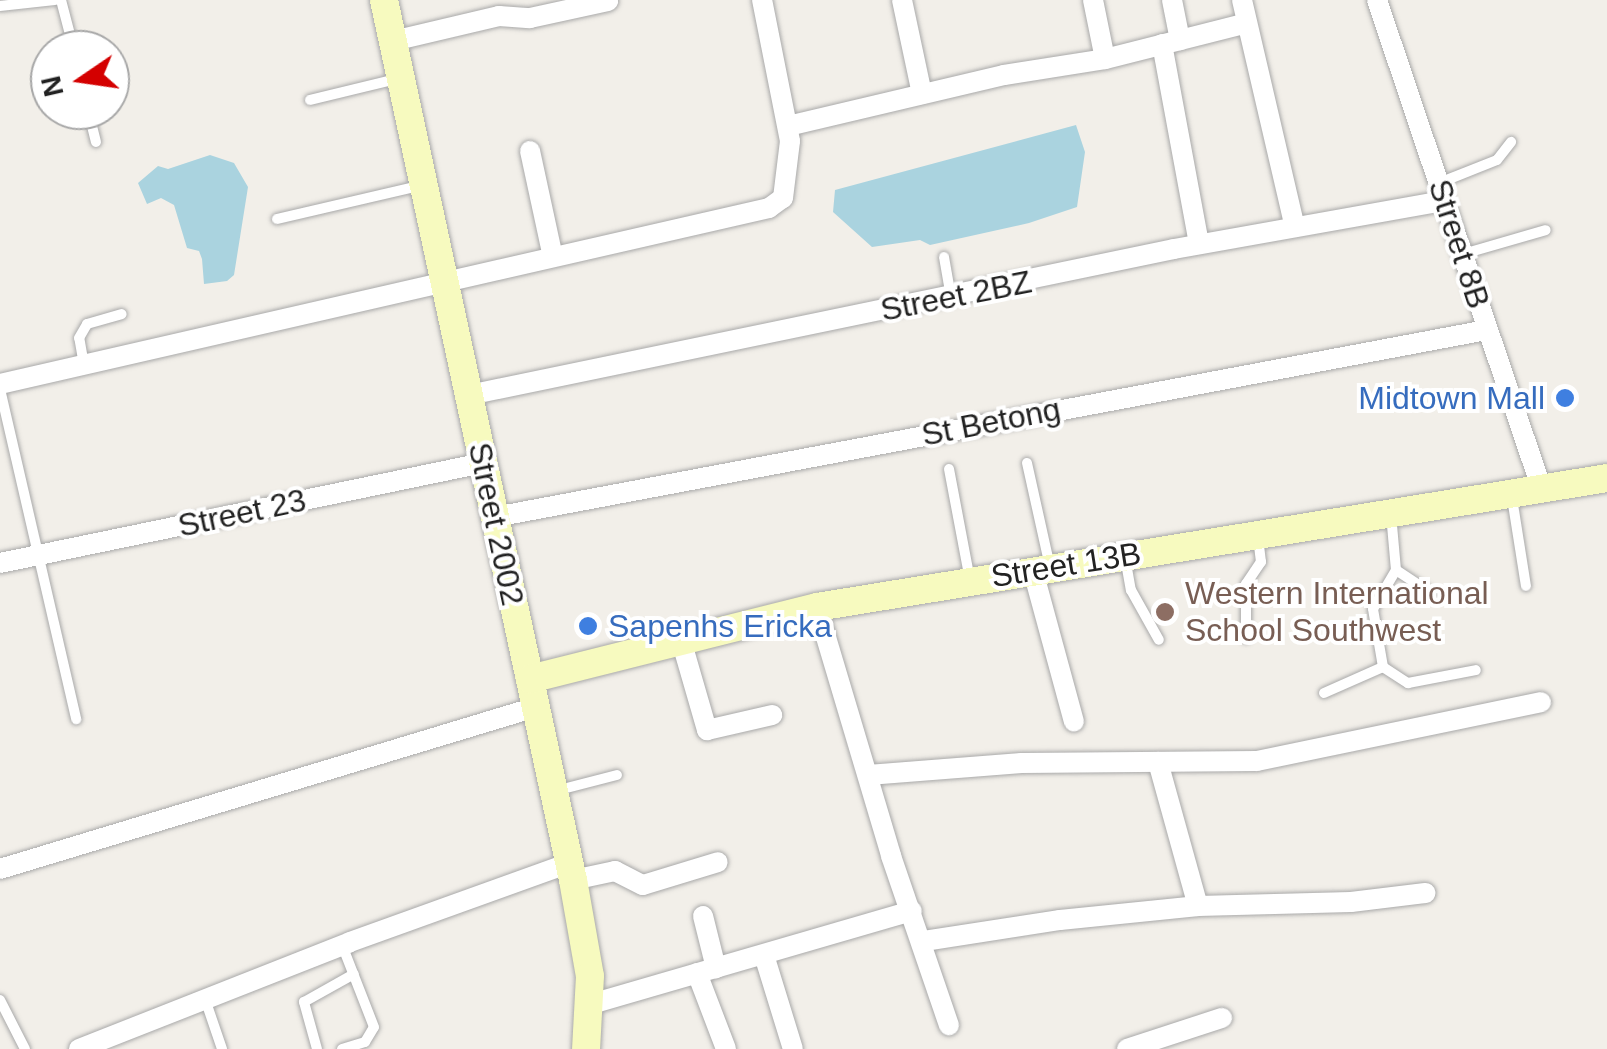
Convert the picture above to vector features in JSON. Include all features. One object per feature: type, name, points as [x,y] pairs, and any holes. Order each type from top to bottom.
[{"type":"street","name":"Street 2002","points":[[384,0],[572,872],[592,1004],[586,1049]]},
{"type":"street","points":[[0,386],[769,208],[783,198],[788,126],[762,0]]},
{"type":"street","points":[[902,0],[922,94]]},
{"type":"street","points":[[1093,0],[1105,59]]},
{"type":"street","points":[[1172,0],[1171,42],[1198,244]]},
{"type":"street","points":[[1242,0],[1295,227]]},
{"type":"street","name":"Street 8B","points":[[1378,0],[1542,487]]},
{"type":"street","points":[[393,42],[499,16],[530,18],[608,1]]},
{"type":"street","points":[[788,126],[922,94],[1105,59],[1247,23]]},
{"type":"street","points":[[530,152],[553,258]]},
{"type":"street","name":"Street 2BZ","points":[[469,395],[1295,227],[1441,192]]},
{"type":"street","name":"St Betong","points":[[495,516],[1487,330]]},
{"type":"street","name":"Street 23","points":[[0,563],[484,463]]},
{"type":"street","name":"Street 13B","points":[[530,679],[816,606],[1607,478]]},
{"type":"street","points":[[1042,569],[1074,722]]},
{"type":"street","points":[[816,606],[949,1025]]},
{"type":"street","points":[[681,640],[707,730],[772,715]]},
{"type":"street","points":[[868,775],[982,764],[1276,758],[1542,702]]},
{"type":"street","points":[[0,869],[536,707]]},
{"type":"street","points":[[1158,762],[1198,906]]},
{"type":"street","points":[[79,1049],[342,945],[572,872],[616,872],[643,885],[718,862]]},
{"type":"street","points":[[924,941],[1198,906],[1351,902],[1425,892]]},
{"type":"street","points":[[592,1004],[912,911]]},
{"type":"street","points":[[702,916],[707,971],[726,1049]]},
{"type":"street","points":[[764,955],[793,1049]]},
{"type":"street","points":[[1127,1049],[1222,1018]]},
{"type":"lane","points":[[0,6],[58,0],[68,30]]},
{"type":"lane","points":[[310,100],[400,78]]},
{"type":"lane","points":[[93,130],[96,142]]},
{"type":"lane","points":[[1441,192],[1497,160],[1511,142]]},
{"type":"lane","points":[[277,219],[424,185]]},
{"type":"lane","points":[[1462,254],[1546,230]]},
{"type":"lane","points":[[944,258],[951,298]]},
{"type":"lane","points":[[84,365],[79,338],[87,324],[122,314]]},
{"type":"lane","points":[[0,386],[76,719]]},
{"type":"lane","points":[[1027,463],[1042,569]]},
{"type":"lane","points":[[949,469],[970,580]]},
{"type":"lane","points":[[1511,492],[1526,586]]},
{"type":"lane","points":[[1391,512],[1396,570],[1373,609],[1382,667],[1408,683],[1476,670]]},
{"type":"lane","points":[[1246,638],[1246,584],[1260,562],[1258,534]]},
{"type":"lane","points":[[1125,556],[1131,590],[1160,640]]},
{"type":"lane","points":[[1396,570],[1432,593]]},
{"type":"lane","points":[[1324,693],[1382,667]]},
{"type":"lane","points":[[554,791],[617,775]]},
{"type":"lane","points":[[342,945],[374,1027],[364,1042],[342,1049]]},
{"type":"lane","points":[[317,1049],[304,1002],[354,974]]},
{"type":"lane","points":[[205,999],[222,1049]]},
{"type":"lane","points":[[0,1000],[24,1049]]},
{"type":"water","points":[[1076,125],[1085,152],[1077,207],[1029,223],[930,245],[920,240],[872,247],[833,212],[835,190]]},
{"type":"water","points":[[210,155],[234,163],[248,187],[234,275],[227,281],[204,284],[199,251],[187,248],[174,205],[161,198],[147,204],[138,183],[158,166],[168,169]]},
{"type":"place","name":"Midtown Mall","points":[[1565,398]]},
{"type":"place","name":"Western International School Southwest","points":[[1165,612]]},
{"type":"place","name":"Sapenhs Ericka","points":[[588,626]]}]
